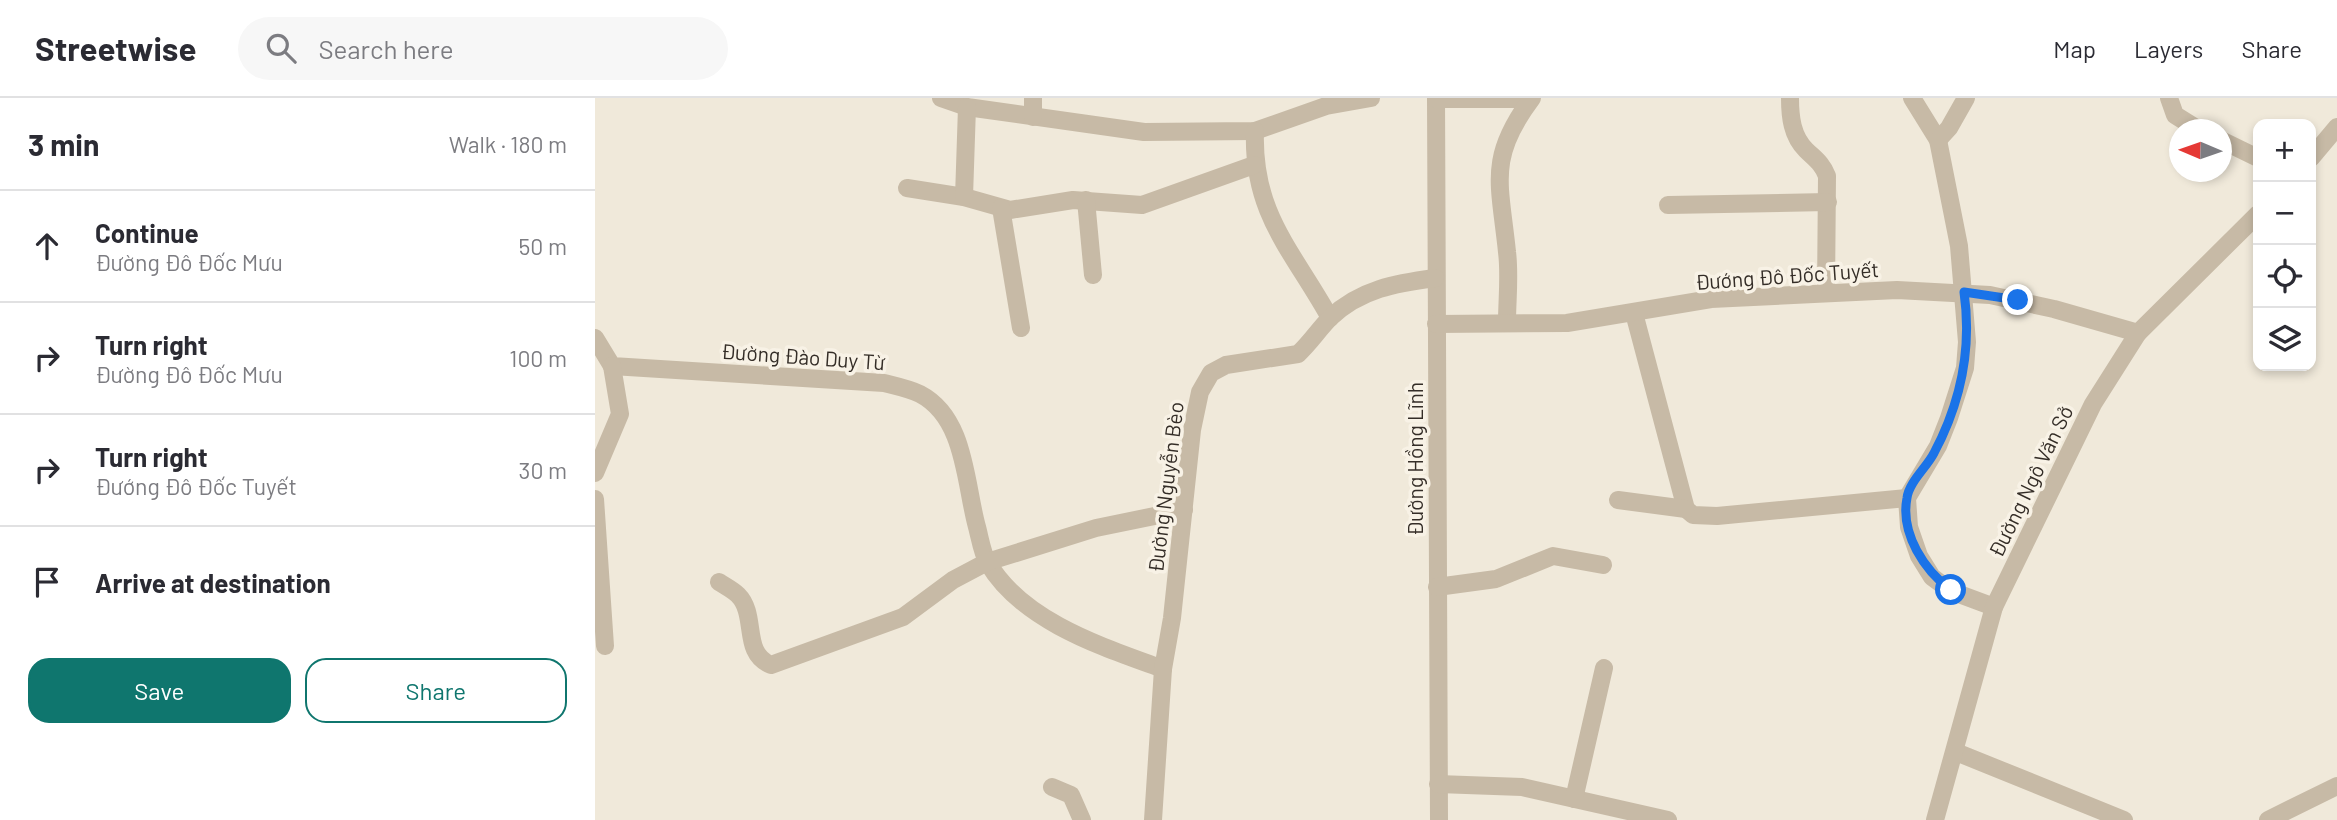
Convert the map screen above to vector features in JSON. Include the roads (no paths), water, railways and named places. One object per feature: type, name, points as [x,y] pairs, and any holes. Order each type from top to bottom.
[{"type":"street","points":[[941,98],[967,107],[1144,132],[1255,131],[1325,102],[1371,98]]},
{"type":"street","points":[[1033,98],[1033,117]]},
{"type":"street","points":[[1790,98],[1795,134],[1807,151],[1821,163],[1827,176],[1826,293]]},
{"type":"street","points":[[1912,98],[1938,139],[1959,246],[1967,341],[1960,387],[1938,446],[1907,498],[1912,537],[1919,556],[1933,576],[1951,590],[1994,607]]},
{"type":"street","points":[[1938,139],[1949,128],[1966,98]]},
{"type":"street","points":[[2169,98],[2175,115],[2181,119]]},
{"type":"street","points":[[1436,99],[1532,99]]},
{"type":"street","name":"Đường Hồng Lĩnh","points":[[1436,99],[1439,820]]},
{"type":"street","points":[[1507,323],[1508,255],[1498,171],[1506,140],[1532,99]]},
{"type":"street","points":[[964,197],[967,107]]},
{"type":"street","points":[[2316,152],[2337,127]]},
{"type":"street","points":[[1255,131],[1254,164],[1259,190],[1292,260],[1330,318]]},
{"type":"street","points":[[2232,145],[2253,156]]},
{"type":"street","points":[[907,188],[964,197],[1001,208],[1025,210],[1063,201],[1086,200],[1133,205],[1154,203],[1254,164]]},
{"type":"street","points":[[1086,200],[1093,275]]},
{"type":"street","points":[[1668,205],[1828,202]]},
{"type":"street","points":[[1001,208],[1021,328]]},
{"type":"street","name":"Đường Ngô Văn Sở","points":[[1935,820],[1994,607],[2092,404],[2138,333],[2253,219]]},
{"type":"street","name":"Đường Nguyễn Bèo","points":[[1153,820],[1163,669],[1192,430],[1201,392],[1211,373],[1226,365],[1298,354],[1330,318],[1356,299],[1385,285],[1435,278]]},
{"type":"street","name":"Đướng Đô Đốc Tuyết","points":[[1436,324],[1567,323],[1711,299],[1826,293],[1964,292],[2054,309],[2138,333]]},
{"type":"street","points":[[1635,313],[1686,509]]},
{"type":"street","points":[[595,338],[612,366],[620,414],[595,473]]},
{"type":"street","name":"Đường Đào Duy Từ","points":[[612,366],[884,383],[921,394],[942,412],[958,443],[987,562],[1012,593],[1048,619],[1097,645],[1163,669]]},
{"type":"street","points":[[1618,500],[1686,509],[1700,517],[1907,498]]},
{"type":"street","points":[[595,499],[605,646]]},
{"type":"street","points":[[719,582],[739,596],[747,610],[752,644],[762,661],[771,665],[903,617],[953,580],[987,562],[1096,528],[1184,510]]},
{"type":"street","points":[[1437,587],[1496,579],[1553,556],[1603,565]]},
{"type":"street","points":[[1574,799],[1604,668]]},
{"type":"street","points":[[1956,752],[2125,820]]},
{"type":"street","points":[[1438,784],[1522,787],[1668,820]]},
{"type":"street","points":[[2268,820],[2337,786]]},
{"type":"street","points":[[1052,787],[1075,799],[1082,820]]}]
